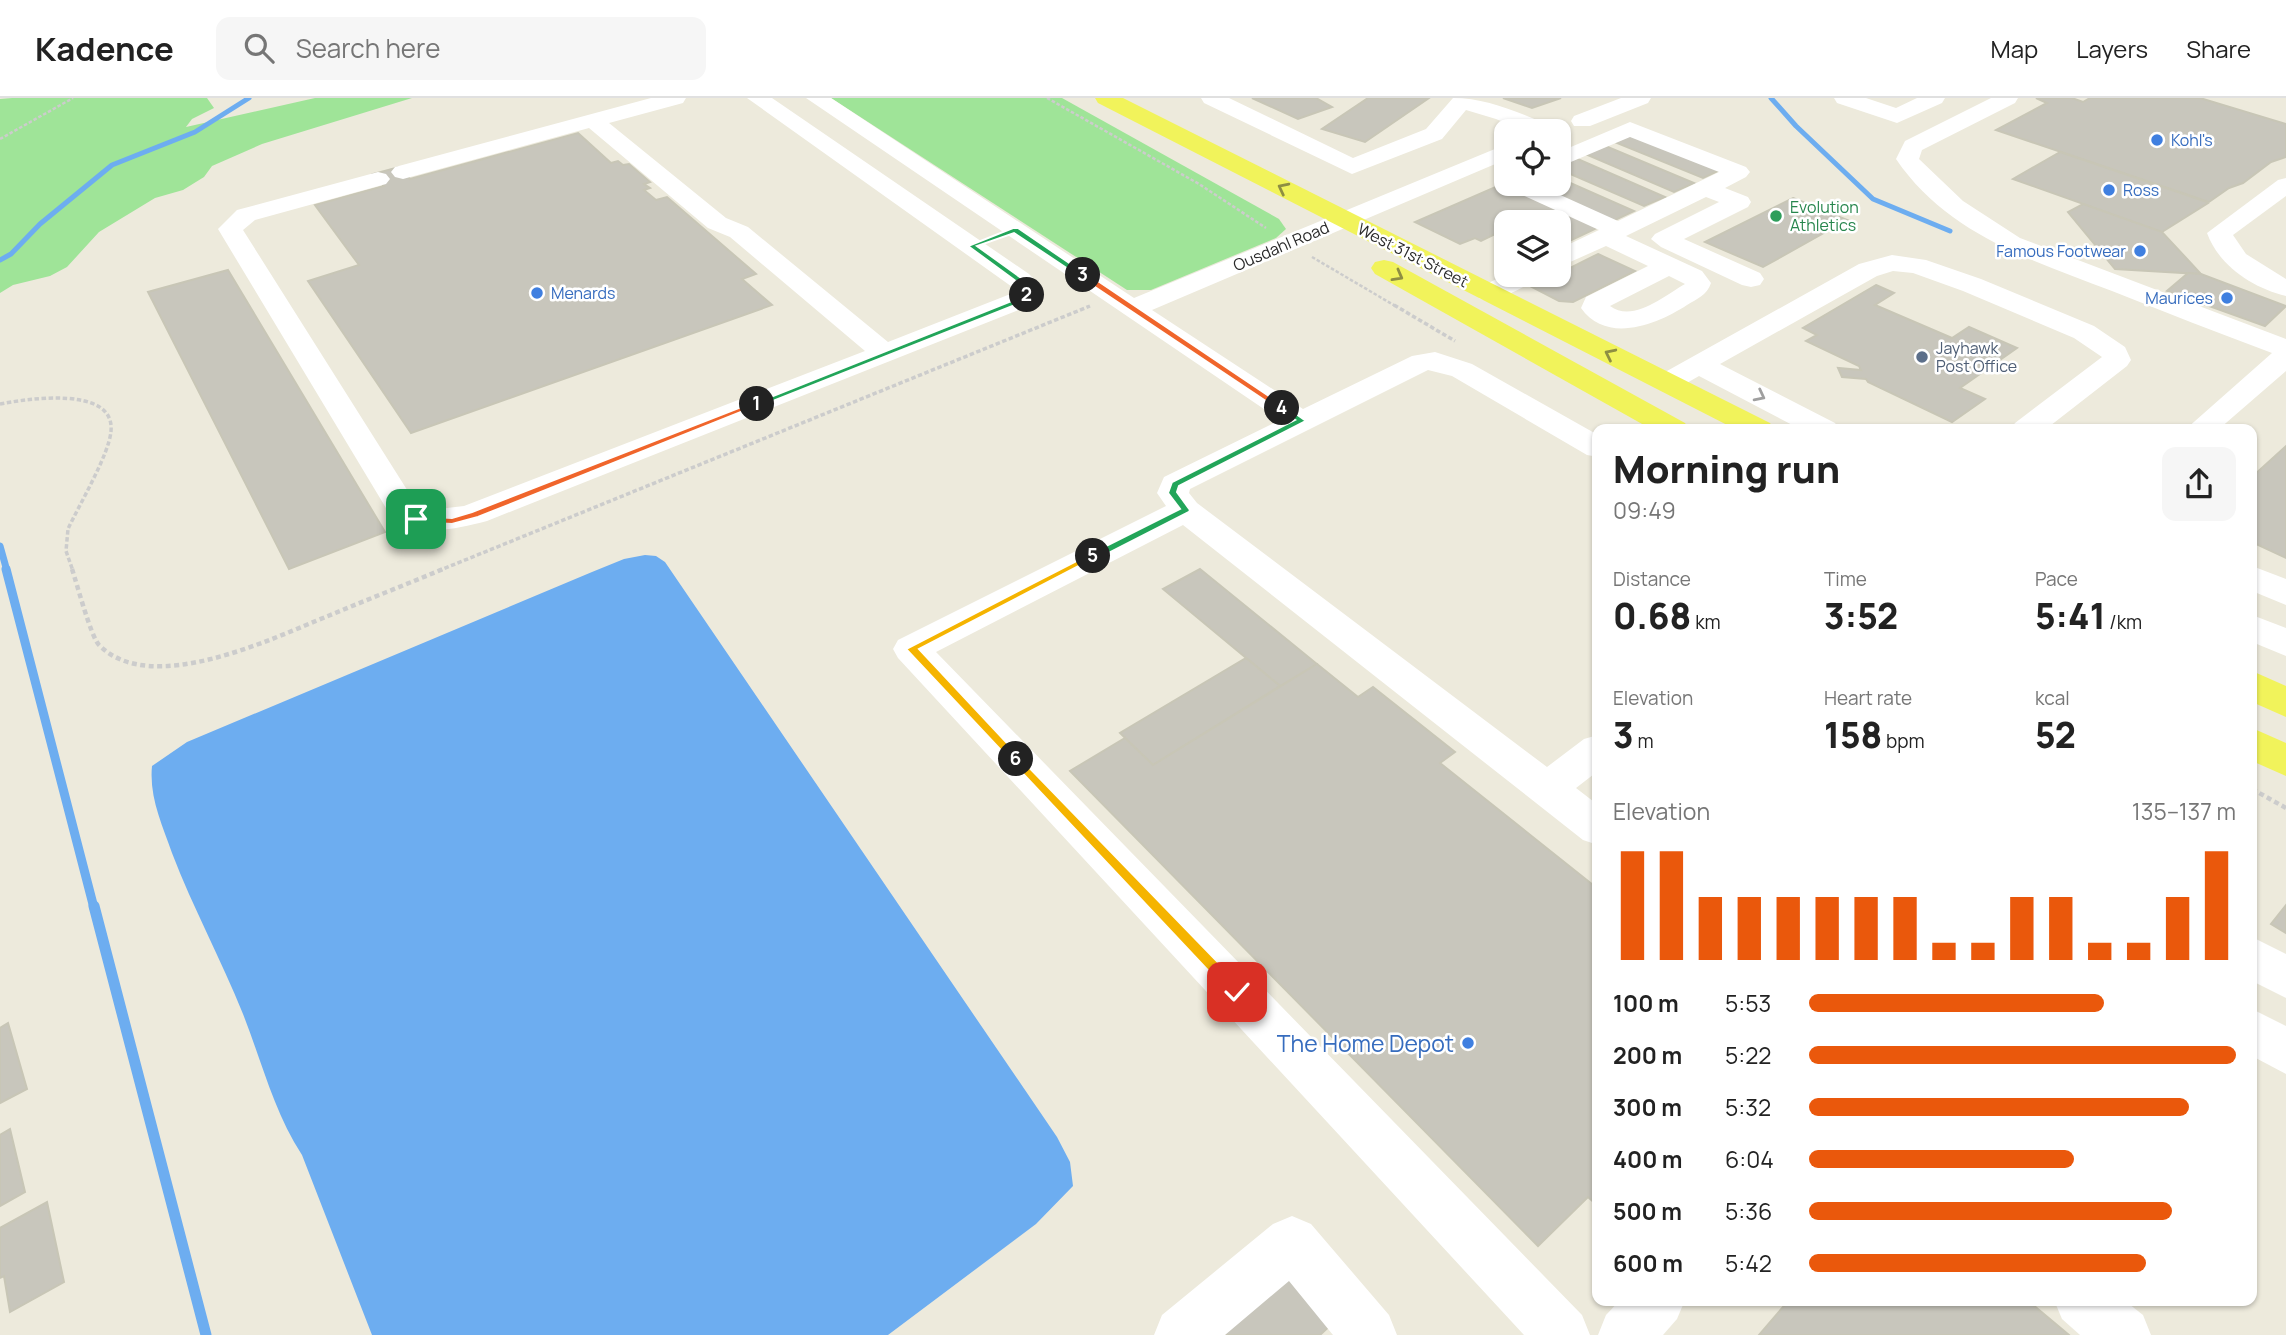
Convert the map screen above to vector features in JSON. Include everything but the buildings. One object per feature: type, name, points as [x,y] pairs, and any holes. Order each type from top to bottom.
[{"type":"main road","name":"West 31st Street","points":[[1096,101],[1344,219],[1749,424]]},
{"type":"main road","name":"West 31st Street","points":[[1096,101],[1317,231],[1665,424]]},
{"type":"main road","points":[[1502,334],[1576,361],[1633,388],[1656,388],[1668,382]]},
{"type":"main road","points":[[2257,688],[2286,703]]},
{"type":"main road","points":[[2257,724],[2286,737]]},
{"type":"main road","points":[[2257,746],[2286,761]]},
{"type":"street","points":[[675,98],[246,215],[230,229],[404,511],[416,519],[452,521],[475,514],[1022,299],[1028,294],[1029,287],[758,98]]},
{"type":"street","points":[[817,98],[1301,421]]},
{"type":"street","points":[[1212,98],[1352,167],[1434,134],[1463,100],[1515,119]]},
{"type":"street","points":[[1571,125],[1640,98]]},
{"type":"street","points":[[1845,98],[1897,116],[1934,98]]},
{"type":"street","points":[[2007,98],[1913,146],[1907,159],[1918,174],[1988,232],[2286,349]]},
{"type":"street","points":[[806,131],[848,118]]},
{"type":"street","points":[[593,120],[717,223],[739,232],[886,353]]},
{"type":"street","points":[[1571,155],[1630,129],[1738,172],[1571,253]]},
{"type":"street","name":"Ousdahl Road","points":[[1133,308],[1494,156]]},
{"type":"street","points":[[2286,185],[2220,233],[2222,241],[2258,276],[2286,288]]},
{"type":"street","points":[[1664,239],[1739,202],[1705,188]]},
{"type":"street","points":[[1543,196],[1618,230],[1668,266]]},
{"type":"street","points":[[971,246],[1015,230]]},
{"type":"street","points":[[1618,230],[1664,239],[1751,279]]},
{"type":"street","points":[[1668,382],[1868,270],[1880,265],[1903,263],[1972,285],[2084,332],[2104,343],[2115,353],[2118,360],[2033,424]]},
{"type":"street","points":[[1489,293],[1501,287]]},
{"type":"street","points":[[2206,424],[2286,356]]},
{"type":"street","points":[[1592,445],[1462,370],[1435,361],[1412,365],[1175,484],[1173,493],[1185,510],[1592,823]]},
{"type":"street","points":[[1699,365],[1814,424]]},
{"type":"street","points":[[1185,510],[911,649],[1562,1335]]},
{"type":"street","points":[[2257,579],[2286,593]]},
{"type":"street","points":[[2257,628],[2286,643]]},
{"type":"street","points":[[1547,789],[1592,755]]},
{"type":"street","points":[[2257,960],[2286,978]]},
{"type":"street","points":[[2257,1033],[2286,1052]]},
{"type":"street","points":[[1182,1335],[1292,1243],[1369,1335]]},
{"type":"street","points":[[1626,1335],[1653,1306]]},
{"type":"street","points":[[2088,1306],[2123,1335]]},
{"type":"path","points":[[0,139],[73,98]]},
{"type":"path","points":[[1047,98],[1199,184],[1273,233]]},
{"type":"path","points":[[2257,792],[2286,807]]},
{"type":"green space","points":[[207,98],[214,108],[192,119],[186,127],[315,98],[412,98],[262,144],[212,166],[204,177],[183,190],[155,198],[99,232],[67,267],[50,276],[13,285],[0,293],[0,99]]},
{"type":"green space","points":[[831,98],[1062,98],[1279,219],[1286,229],[1276,238],[1151,290],[1127,290]]},
{"type":"water","points":[[656,556],[665,562],[1057,1137],[1070,1162],[1073,1186],[1036,1224],[888,1335],[372,1335],[302,1155],[276,1104],[243,1014],[172,853],[154,800],[152,766],[187,742],[592,572],[624,559]]},
{"type":"waterway","points":[[0,260],[11,254],[40,224],[112,165],[195,132],[249,98]]},
{"type":"waterway","points":[[1771,98],[1796,126],[1873,199],[1950,231]]},
{"type":"waterway","points":[[0,546],[7,571]]},
{"type":"waterway","points":[[6,569],[94,908]]},
{"type":"waterway","points":[[94,906],[206,1335]]},
{"type":"place","name":"Kohl's","points":[[2157,140]]},
{"type":"place","name":"Ross","points":[[2109,190]]},
{"type":"place","name":"Evolution Athletics","points":[[1776,216]]},
{"type":"place","name":"Famous Footwear","points":[[2140,251]]},
{"type":"place","name":"Menards","points":[[537,293]]},
{"type":"place","name":"Maurices","points":[[2227,298]]},
{"type":"place","name":"Jayhawk Post Office","points":[[1922,357]]},
{"type":"place","name":"The Home Depot","points":[[1468,1043]]},
{"type":"route","points":[[416,519],[452,521],[475,514],[1022,299],[1028,294],[1029,287],[971,246],[1015,230],[1301,421],[1175,484],[1173,493],[1185,510],[911,649],[1237,992]]}]
